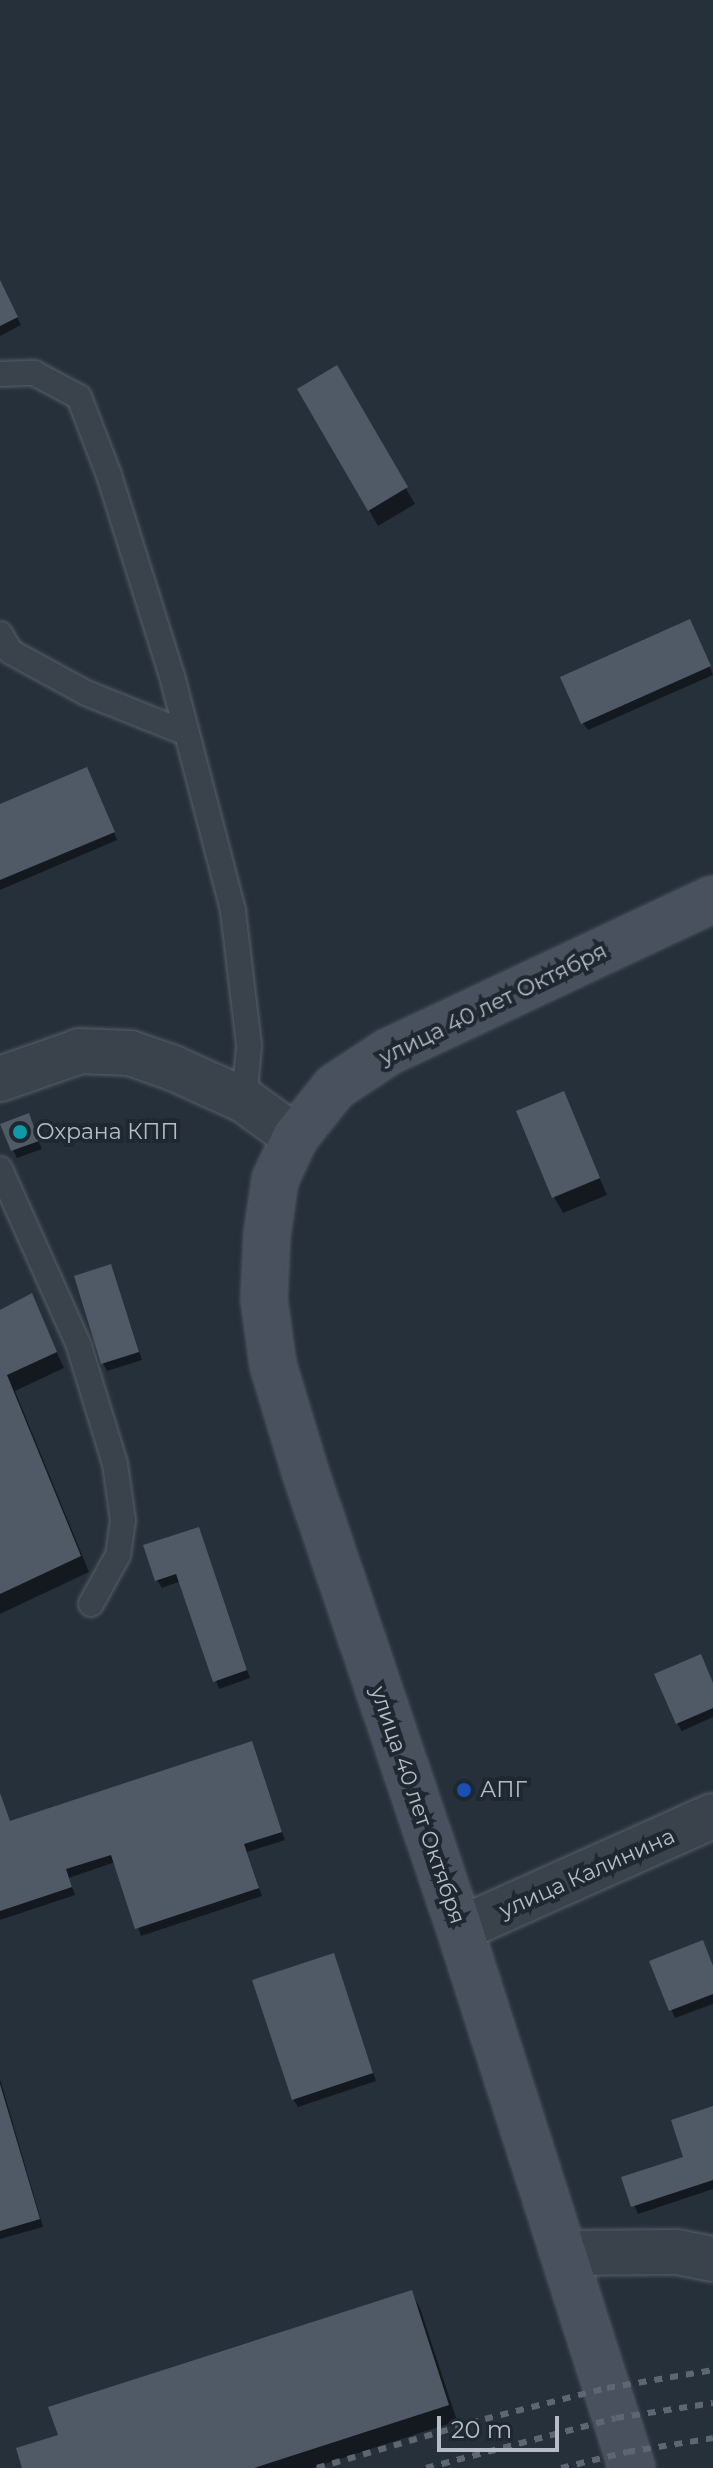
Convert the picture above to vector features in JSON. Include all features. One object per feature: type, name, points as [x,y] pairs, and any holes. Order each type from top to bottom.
[{"type":"street","name":"улица 40 лет Октября","points":[[632,2468],[460,1929],[305,1471],[273,1365],[264,1299],[267,1235],[275,1180],[295,1137],[335,1087],[388,1052],[713,899]]},
{"type":"street","points":[[0,1079],[80,1051],[130,1053],[173,1068],[244,1100],[295,1137]]},
{"type":"street","name":"улица Калинина","points":[[460,1929],[713,1816]]},
{"type":"street","points":[[564,2253],[677,2252],[713,2259]]},
{"type":"lane","points":[[0,374],[34,373],[79,397],[114,489],[186,733],[233,911],[249,1046],[244,1100]]},
{"type":"lane","points":[[0,634],[11,652],[86,693],[186,733]]},
{"type":"lane","points":[[0,1169],[79,1346],[115,1464],[123,1520],[118,1555],[91,1604]]},
{"type":"building","points":[[0,280],[18,317],[0,326]]},
{"type":"building","points":[[337,365],[408,487],[368,511],[297,389]]},
{"type":"building","points":[[690,619],[711,666],[581,724],[560,677]]},
{"type":"building","points":[[87,767],[115,832],[0,880],[0,804]]},
{"type":"building","points":[[564,1091],[600,1178],[552,1198],[516,1111]]},
{"type":"building","name":"Охрана КПП","points":[[29,1113],[39,1141],[11,1151],[0,1124]]},
{"type":"building","points":[[111,1264],[139,1352],[101,1364],[74,1276]]},
{"type":"building","points":[[32,1293],[57,1352],[7,1375],[81,1556],[0,1594],[0,1310]]},
{"type":"building","points":[[199,1527],[247,1670],[213,1682],[176,1574],[155,1581],[143,1545]]},
{"type":"building","points":[[701,1654],[713,1683],[713,1708],[676,1724],[654,1674]]},
{"type":"building","points":[[252,1741],[282,1832],[244,1844],[259,1888],[135,1929],[111,1855],[66,1869],[72,1887],[0,1911],[0,1793],[10,1821]]},
{"type":"building","points":[[703,1940],[713,1966],[713,1994],[669,2011],[649,1961]]},
{"type":"building","points":[[334,1953],[373,2073],[292,2100],[252,1980]]},
{"type":"building","points":[[0,2084],[40,2219],[0,2231]]},
{"type":"building","points":[[713,2106],[713,2180],[631,2207],[621,2177],[683,2157],[671,2120]]},
{"type":"building","points":[[412,2290],[449,2405],[254,2468],[22,2468],[16,2448],[58,2435],[48,2407]]},
{"type":"railway","points":[[317,2468],[485,2419],[607,2388],[713,2370]]},
{"type":"railway","points":[[426,2468],[616,2418],[713,2403]]},
{"type":"railway","points":[[561,2468],[627,2452],[713,2438]]},
{"type":"place","name":"Охрана КПП","points":[[20,1132]]},
{"type":"place","name":"АПГ","points":[[464,1790]]}]
